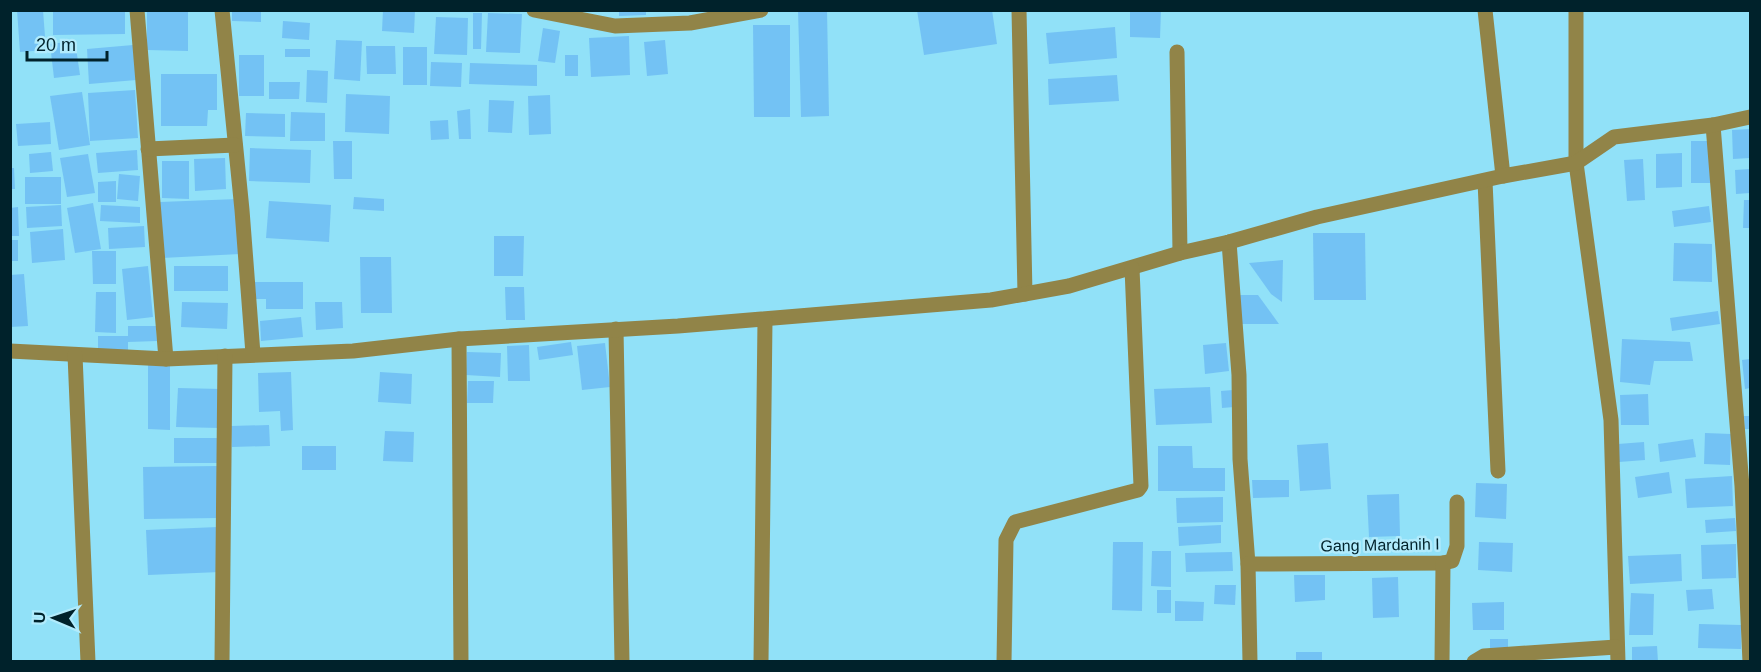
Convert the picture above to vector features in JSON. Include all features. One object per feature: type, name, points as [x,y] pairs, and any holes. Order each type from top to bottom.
[{"type":"street","points":[[137,10],[159,250],[166,359]]},
{"type":"street","points":[[222,10],[253,354]]},
{"type":"street","points":[[534,10],[615,26],[690,23],[761,10]]},
{"type":"street","points":[[1019,10],[1026,294]]},
{"type":"street","points":[[1485,10],[1503,176]]},
{"type":"street","points":[[1474,662],[1484,656],[1617,654],[1611,420],[1576,163],[1576,10]]},
{"type":"street","points":[[1177,52],[1180,253]]},
{"type":"street","points":[[10,351],[166,359],[353,351],[459,339],[765,320],[991,300],[1068,286],[1180,253],[1229,242],[1317,217],[1503,176],[1576,163],[1614,137],[1713,125],[1750,117]]},
{"type":"street","points":[[1713,125],[1742,486],[1750,662]]},
{"type":"street","points":[[148,149],[235,145]]},
{"type":"street","points":[[1485,181],[1498,471]]},
{"type":"street","points":[[1229,242],[1239,375],[1240,459],[1248,564],[1250,662]]},
{"type":"street","points":[[1004,662],[1006,540],[1015,522],[1138,490],[1141,486],[1132,268]]},
{"type":"street","points":[[761,662],[765,320]]},
{"type":"street","points":[[615,329],[622,662]]},
{"type":"street","points":[[459,339],[461,662]]},
{"type":"street","points":[[75,355],[88,662]]},
{"type":"street","points":[[222,662],[225,356]]},
{"type":"street","name":"Gang Mardanih I","points":[[1248,564],[1443,564],[1452,561],[1456,555],[1457,502]]},
{"type":"street","points":[[1442,662],[1443,564]]},
{"type":"building","points":[[17,10],[43,10],[46,50],[20,52]]},
{"type":"building","points":[[53,10],[125,10],[125,34],[53,35]]},
{"type":"building","points":[[147,10],[188,10],[188,51],[147,50]]},
{"type":"building","points":[[232,10],[261,10],[261,22],[232,21]]},
{"type":"building","points":[[383,10],[415,10],[414,33],[382,31]]},
{"type":"building","points":[[619,10],[646,10],[646,15],[619,16]]},
{"type":"building","points":[[798,10],[827,10],[829,116],[801,117]]},
{"type":"building","points":[[917,10],[992,10],[997,44],[924,55]]},
{"type":"building","points":[[1130,10],[1161,10],[1160,38],[1130,37]]},
{"type":"building","points":[[473,13],[482,13],[481,49],[473,49]]},
{"type":"building","points":[[488,13],[522,14],[520,53],[486,52]]},
{"type":"building","points":[[436,17],[468,18],[467,55],[434,54]]},
{"type":"building","points":[[283,21],[310,23],[309,40],[282,38]]},
{"type":"building","points":[[753,25],[790,25],[790,117],[754,117]]},
{"type":"building","points":[[1115,27],[1117,58],[1049,64],[1046,33]]},
{"type":"building","points":[[543,28],[560,31],[555,63],[538,61]]},
{"type":"building","points":[[629,36],[630,75],[591,77],[589,38]]},
{"type":"building","points":[[336,40],[362,41],[360,81],[334,79]]},
{"type":"building","points":[[665,40],[668,74],[647,76],[644,42]]},
{"type":"building","points":[[75,41],[80,75],[54,78],[50,44]]},
{"type":"building","points":[[133,45],[136,80],[89,84],[87,49]]},
{"type":"building","points":[[366,46],[395,46],[396,74],[367,74]]},
{"type":"building","points":[[403,47],[427,47],[427,85],[403,85]]},
{"type":"building","points":[[285,49],[310,49],[310,57],[285,57]]},
{"type":"building","points":[[239,55],[264,55],[264,96],[239,96]]},
{"type":"building","points":[[565,55],[578,55],[578,76],[565,76]]},
{"type":"building","points":[[431,62],[462,63],[461,87],[430,86]]},
{"type":"building","points":[[470,63],[537,65],[537,86],[469,84]]},
{"type":"building","points":[[307,70],[328,71],[327,103],[306,102]]},
{"type":"building","points":[[161,74],[217,74],[217,110],[208,110],[207,126],[161,126]]},
{"type":"building","points":[[1117,75],[1119,101],[1049,105],[1048,79]]},
{"type":"building","points":[[269,82],[300,82],[299,99],[269,99]]},
{"type":"building","points":[[135,90],[138,138],[90,141],[88,93]]},
{"type":"building","points":[[82,92],[90,145],[59,150],[50,96]]},
{"type":"building","points":[[346,94],[390,96],[389,134],[345,132]]},
{"type":"building","points":[[550,95],[551,134],[529,135],[528,96]]},
{"type":"building","points":[[489,100],[514,101],[512,133],[488,132]]},
{"type":"building","points":[[470,109],[471,139],[459,139],[457,111]]},
{"type":"building","points":[[291,112],[325,113],[325,141],[290,141]]},
{"type":"building","points":[[246,113],[285,114],[285,137],[245,136]]},
{"type":"building","points":[[448,120],[449,139],[431,140],[430,121]]},
{"type":"building","points":[[50,122],[51,144],[18,146],[16,124]]},
{"type":"building","points":[[1750,129],[1750,158],[1733,159],[1732,130]]},
{"type":"building","points":[[333,141],[352,141],[352,179],[334,179]]},
{"type":"building","points":[[1691,141],[1714,141],[1714,183],[1691,183]]},
{"type":"building","points":[[250,148],[311,150],[310,183],[249,181]]},
{"type":"building","points":[[137,150],[138,170],[98,173],[96,153]]},
{"type":"building","points":[[51,152],[53,171],[30,173],[29,154]]},
{"type":"building","points":[[1682,153],[1682,187],[1656,188],[1656,154]]},
{"type":"building","points":[[88,154],[95,193],[67,197],[60,158]]},
{"type":"building","points":[[225,158],[226,189],[195,191],[194,159]]},
{"type":"building","points":[[1643,159],[1645,200],[1627,201],[1624,160]]},
{"type":"building","points":[[162,161],[189,161],[189,199],[162,198]]},
{"type":"building","points":[[10,168],[14,168],[15,189],[10,189]]},
{"type":"building","points":[[1750,169],[1750,193],[1736,194],[1735,170]]},
{"type":"building","points":[[119,174],[140,176],[138,201],[117,199]]},
{"type":"building","points":[[25,177],[61,177],[61,204],[25,204]]},
{"type":"building","points":[[116,181],[116,202],[98,202],[98,182]]},
{"type":"building","points":[[354,197],[384,199],[384,211],[353,209]]},
{"type":"building","points":[[238,199],[240,254],[162,258],[160,202]]},
{"type":"building","points":[[1744,200],[1750,200],[1750,228],[1743,228]]},
{"type":"building","points":[[269,201],[331,205],[329,242],[266,238]]},
{"type":"building","points":[[93,203],[101,249],[75,253],[67,208]]},
{"type":"building","points":[[61,205],[62,226],[27,228],[26,207]]},
{"type":"building","points":[[101,205],[140,207],[140,223],[100,221]]},
{"type":"building","points":[[1709,206],[1711,222],[1674,227],[1672,211]]},
{"type":"building","points":[[18,207],[19,236],[10,236],[10,208]]},
{"type":"building","points":[[144,226],[145,247],[109,249],[108,228]]},
{"type":"building","points":[[63,229],[65,260],[32,263],[30,232]]},
{"type":"building","points":[[1313,233],[1365,233],[1366,300],[1314,300]]},
{"type":"building","points":[[494,236],[524,236],[523,276],[494,276]]},
{"type":"building","points":[[10,240],[18,240],[18,261],[10,261]]},
{"type":"building","points":[[1674,243],[1712,244],[1712,282],[1673,281]]},
{"type":"building","points":[[92,251],[116,251],[116,284],[93,284]]},
{"type":"building","points":[[360,257],[391,257],[392,313],[361,313]]},
{"type":"building","points":[[1283,260],[1282,302],[1271,294],[1249,263]]},
{"type":"building","points":[[148,266],[153,317],[127,320],[122,269]]},
{"type":"building","points":[[174,266],[228,266],[228,291],[174,291]]},
{"type":"building","points":[[24,274],[28,326],[10,327],[10,275]]},
{"type":"building","points":[[255,282],[303,282],[303,309],[266,309],[266,299],[255,299]]},
{"type":"building","points":[[505,287],[524,287],[525,320],[506,320]]},
{"type":"building","points":[[96,292],[116,292],[116,333],[95,332]]},
{"type":"building","points":[[1237,295],[1258,295],[1279,324],[1239,324]]},
{"type":"building","points":[[182,302],[228,303],[227,329],[181,327]]},
{"type":"building","points":[[315,302],[342,302],[343,328],[316,330]]},
{"type":"building","points":[[1718,311],[1720,324],[1672,331],[1670,318]]},
{"type":"building","points":[[301,317],[303,337],[261,341],[260,321]]},
{"type":"building","points":[[128,326],[156,326],[157,341],[128,342],[128,351],[98,351],[98,336],[128,336]]},
{"type":"building","points":[[1622,339],[1690,342],[1693,361],[1654,361],[1650,385],[1620,382]]},
{"type":"building","points":[[571,342],[573,355],[539,360],[537,347]]},
{"type":"building","points":[[605,343],[610,387],[582,390],[577,346]]},
{"type":"building","points":[[1226,343],[1229,371],[1205,374],[1203,345]]},
{"type":"building","points":[[529,345],[530,381],[508,381],[507,346]]},
{"type":"building","points":[[467,352],[501,353],[500,377],[466,375]]},
{"type":"building","points":[[1750,359],[1750,388],[1745,389],[1742,360]]},
{"type":"building","points":[[148,365],[170,365],[170,430],[148,429]]},
{"type":"building","points":[[291,372],[293,430],[281,431],[280,411],[259,412],[258,373]]},
{"type":"building","points":[[380,372],[412,374],[411,404],[378,402]]},
{"type":"building","points":[[468,381],[494,381],[493,403],[467,403]]},
{"type":"building","points":[[1210,387],[1212,423],[1156,425],[1154,389]]},
{"type":"building","points":[[178,388],[221,389],[220,428],[176,427]]},
{"type":"building","points":[[1233,390],[1234,407],[1222,408],[1221,391]]},
{"type":"building","points":[[1648,394],[1649,425],[1621,425],[1620,395]]},
{"type":"building","points":[[1744,416],[1750,416],[1750,429],[1745,429]]},
{"type":"building","points":[[269,425],[270,446],[232,447],[231,426]]},
{"type":"building","points":[[385,431],[414,432],[413,462],[383,461]]},
{"type":"building","points":[[1705,433],[1731,434],[1730,465],[1704,464]]},
{"type":"building","points":[[174,438],[221,438],[221,463],[174,463]]},
{"type":"building","points":[[1693,439],[1696,457],[1660,462],[1658,444]]},
{"type":"building","points":[[1644,442],[1645,460],[1619,462],[1618,444]]},
{"type":"building","points":[[1328,443],[1331,489],[1300,491],[1297,445]]},
{"type":"building","points":[[302,446],[336,446],[336,470],[302,470]]},
{"type":"building","points":[[1158,446],[1192,446],[1193,468],[1225,468],[1225,491],[1158,491]]},
{"type":"building","points":[[217,466],[218,518],[144,519],[143,467]]},
{"type":"building","points":[[1669,472],[1672,493],[1638,498],[1635,477]]},
{"type":"building","points":[[1732,476],[1733,506],[1687,508],[1685,479]]},
{"type":"building","points":[[1252,480],[1289,480],[1289,497],[1253,498]]},
{"type":"building","points":[[1476,483],[1507,484],[1506,519],[1475,517]]},
{"type":"building","points":[[1399,494],[1400,536],[1369,537],[1367,495]]},
{"type":"building","points":[[1223,497],[1223,522],[1177,523],[1176,498]]},
{"type":"building","points":[[1735,518],[1736,531],[1706,533],[1705,520]]},
{"type":"building","points":[[1221,525],[1221,543],[1179,546],[1178,527]]},
{"type":"building","points":[[218,527],[220,572],[148,575],[146,530]]},
{"type":"building","points":[[1113,542],[1143,542],[1142,611],[1112,610]]},
{"type":"building","points":[[1479,542],[1513,543],[1512,572],[1478,570]]},
{"type":"building","points":[[1736,544],[1736,578],[1702,579],[1701,545]]},
{"type":"building","points":[[1152,551],[1171,551],[1171,587],[1151,586]]},
{"type":"building","points":[[1232,552],[1233,571],[1186,572],[1185,553]]},
{"type":"building","points":[[1681,554],[1682,581],[1630,584],[1628,556]]},
{"type":"building","points":[[1294,575],[1325,575],[1325,600],[1295,602]]},
{"type":"building","points":[[1398,577],[1399,617],[1373,618],[1372,578]]},
{"type":"building","points":[[1215,585],[1236,585],[1235,605],[1214,604]]},
{"type":"building","points":[[1712,589],[1714,609],[1688,611],[1686,590]]},
{"type":"building","points":[[1157,590],[1171,590],[1171,613],[1157,613]]},
{"type":"building","points":[[1631,593],[1654,594],[1653,635],[1629,635]]},
{"type":"building","points":[[1175,601],[1204,602],[1203,621],[1175,621]]},
{"type":"building","points":[[1504,602],[1504,630],[1473,630],[1472,603]]},
{"type":"building","points":[[1699,624],[1741,625],[1741,649],[1698,648]]},
{"type":"building","points":[[1490,639],[1508,639],[1508,648],[1490,649]]},
{"type":"building","points":[[1657,646],[1658,662],[1632,662],[1632,647]]},
{"type":"building","points":[[1296,652],[1322,652],[1322,662],[1296,662]]}]
